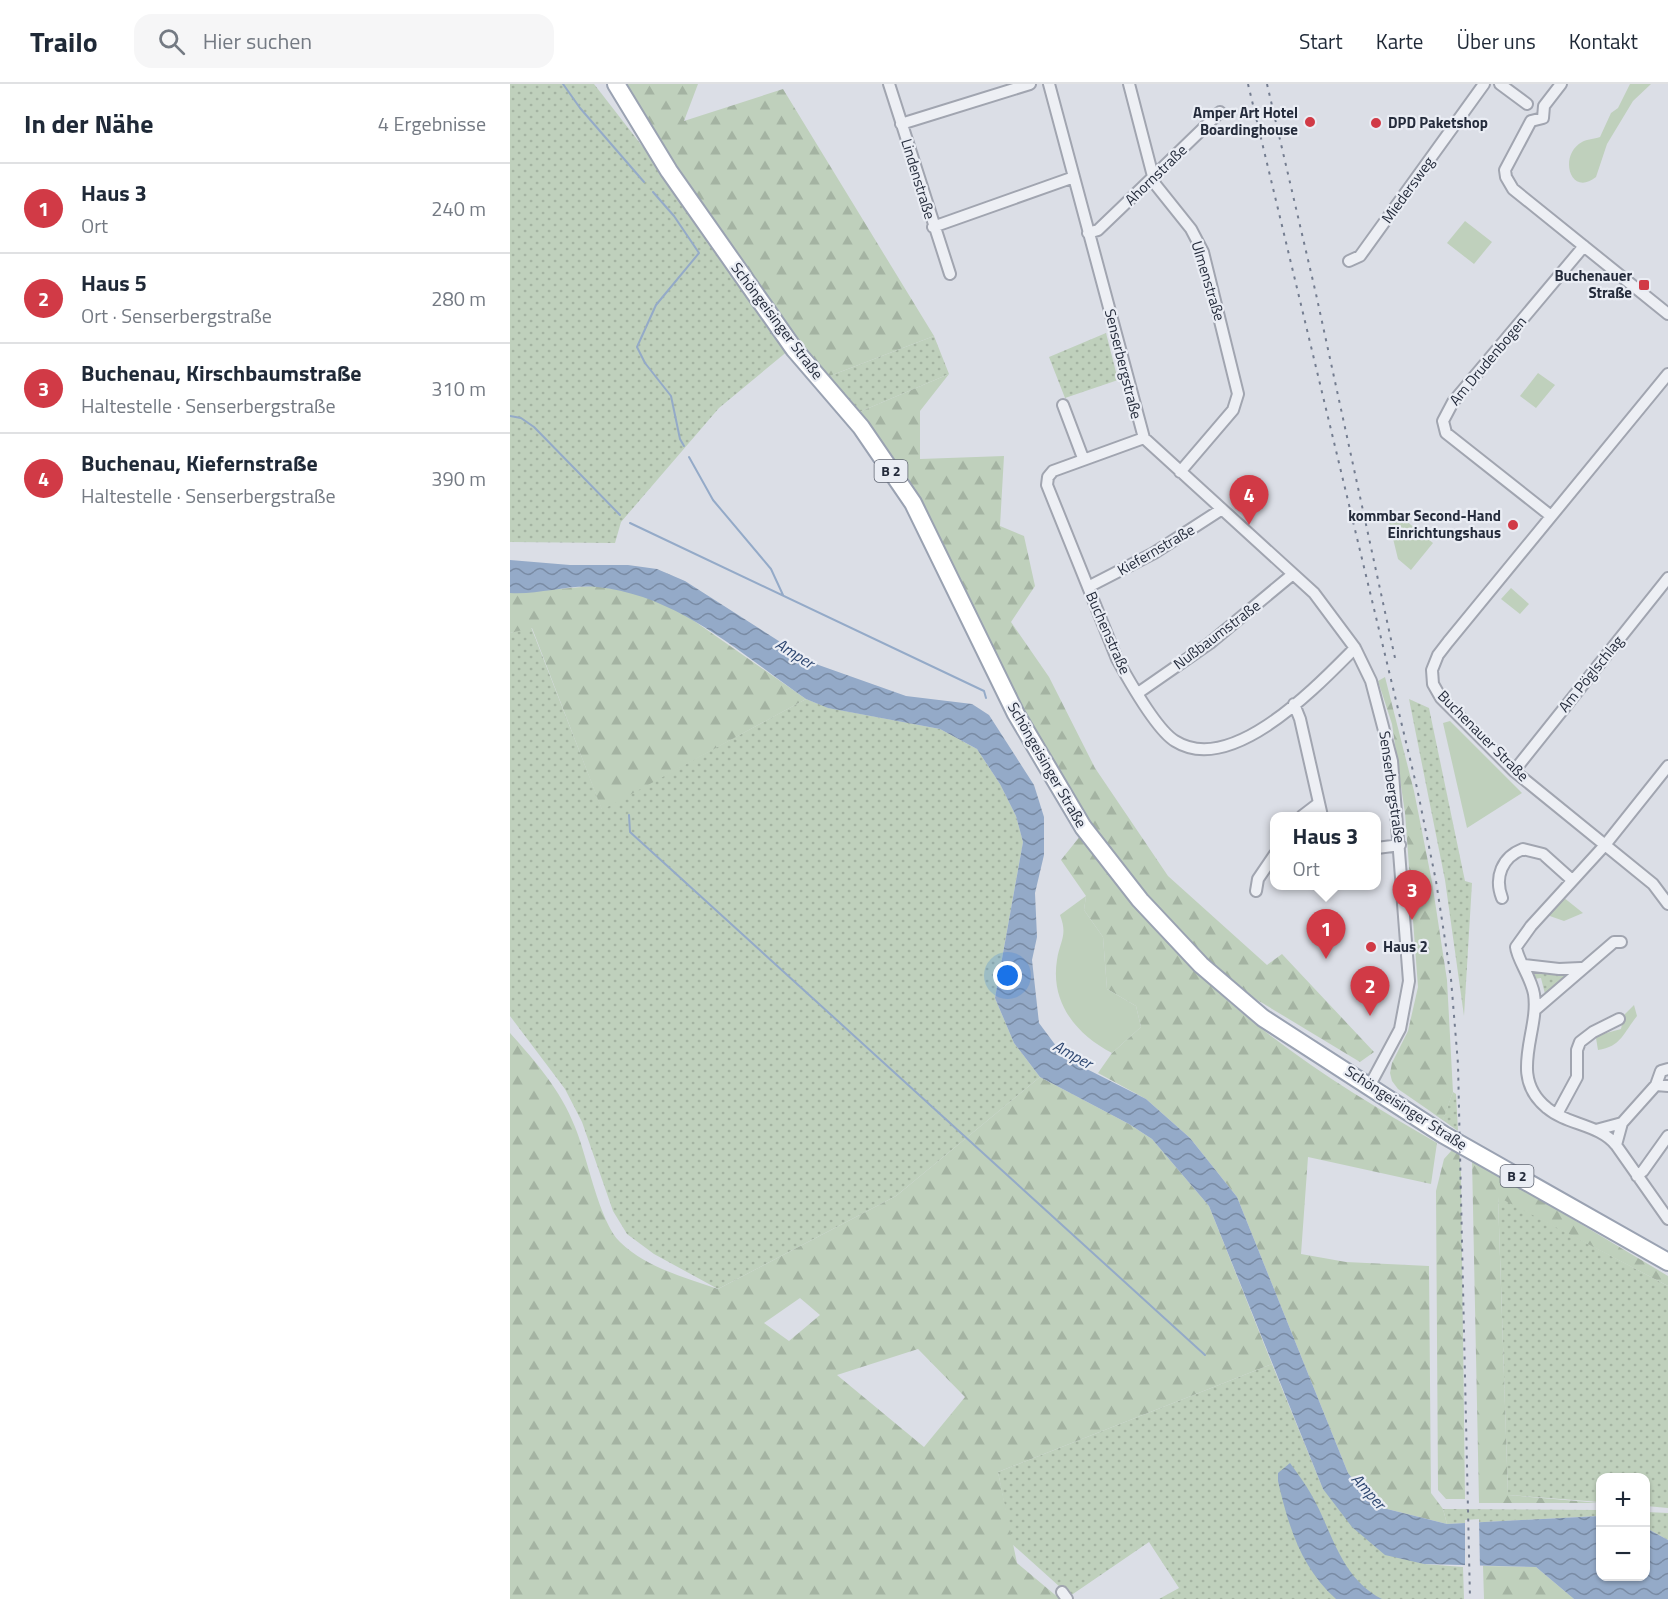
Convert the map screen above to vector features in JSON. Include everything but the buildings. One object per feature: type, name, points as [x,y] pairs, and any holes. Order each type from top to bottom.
[{"type":"main road","name":"Schöngeisinger Straße","points":[[616,84],[669,171],[794,349],[861,427],[914,503],[1016,714],[1083,827],[1140,900],[1201,965],[1263,1018],[1370,1085],[1444,1135],[1668,1262]]},
{"type":"street","name":"Lindenstraße","points":[[889,84],[950,274]]},
{"type":"street","points":[[901,124],[1030,84]]},
{"type":"street","name":"Senserbergstraße","points":[[1048,84],[1144,438],[1325,605],[1355,648],[1371,681],[1388,742],[1400,845],[1408,995],[1400,1029],[1370,1085]]},
{"type":"street","name":"Ulmenstraße","points":[[1129,84],[1155,184],[1191,229],[1203,252],[1238,394],[1233,410],[1180,472]]},
{"type":"street","name":"Miedersweg","points":[[1350,261],[1360,256],[1484,84]]},
{"type":"street","points":[[1500,84],[1527,104]]},
{"type":"street","points":[[1562,84],[1544,106],[1543,118],[1531,121],[1505,170],[1506,177],[1513,189],[1668,314]]},
{"type":"street","points":[[1527,104],[1534,101],[1544,106]]},
{"type":"street","points":[[1527,104],[1525,114],[1531,121]]},
{"type":"street","name":"Ahornstraße","points":[[1088,233],[1098,230],[1220,112]]},
{"type":"street","points":[[933,226],[1074,177]]},
{"type":"street","name":"Am Drudenbogen","points":[[1551,516],[1446,433],[1443,422],[1453,402],[1584,246]]},
{"type":"street","name":"Buchenauer Straße","points":[[1668,374],[1438,655],[1432,670],[1433,684],[1441,698],[1514,771],[1653,884],[1668,904]]},
{"type":"street","points":[[1063,405],[1083,458]]},
{"type":"street","name":"Buchenstraße","points":[[1144,438],[1083,458],[1053,471],[1048,477],[1047,485],[1117,659],[1170,737],[1182,745],[1201,749],[1216,749],[1240,741],[1263,728],[1294,704],[1355,648]]},
{"type":"street","name":"Kiefernstraße","points":[[1088,587],[1154,553],[1222,508]]},
{"type":"street","name":"Nußbaumstraße","points":[[1138,693],[1210,644],[1293,574]]},
{"type":"street","name":"Am Pöglschlag","points":[[1514,771],[1668,578]]},
{"type":"street","points":[[1294,704],[1300,719],[1321,812]]},
{"type":"street","points":[[1668,766],[1605,845],[1519,939],[1516,950],[1533,987],[1535,1010],[1527,1045],[1528,1076],[1532,1089],[1541,1102],[1557,1114],[1596,1130],[1616,1145],[1668,1219]]},
{"type":"street","points":[[1307,812],[1319,803]]},
{"type":"street","points":[[1381,847],[1400,845]]},
{"type":"street","points":[[1503,898],[1498,881],[1503,864],[1523,849],[1543,854],[1572,880]]},
{"type":"street","points":[[1256,891],[1258,879],[1270,861]]},
{"type":"street","points":[[1535,1010],[1581,968],[1614,942],[1621,942]]},
{"type":"street","points":[[1524,965],[1559,969],[1581,968]]},
{"type":"street","points":[[1557,1114],[1577,1077],[1577,1050],[1580,1042],[1593,1032],[1619,1019]]},
{"type":"street","points":[[1616,1145],[1622,1123],[1656,1085],[1661,1071],[1668,1069]]},
{"type":"street","points":[[1656,1085],[1668,1086]]},
{"type":"street","points":[[1596,1130],[1622,1123]]},
{"type":"street","points":[[1637,1176],[1668,1136]]},
{"type":"green space","points":[[510,84],[594,84],[667,178],[789,350],[719,408],[621,522],[615,543],[510,542]]},
{"type":"green space","points":[[624,84],[698,84],[684,121],[783,89],[934,336],[827,377],[799,347],[679,175]]},
{"type":"green space","points":[[1630,84],[1651,84],[1633,101],[1607,144],[1596,177],[1587,182],[1579,182],[1570,172],[1570,156],[1582,142],[1600,137],[1611,113],[1618,108]]},
{"type":"green space","points":[[1465,221],[1492,242],[1474,264],[1447,243]]},
{"type":"green space","points":[[1106,333],[1118,380],[1065,398],[1049,357]]},
{"type":"green space","points":[[934,336],[949,374],[857,413],[827,377]]},
{"type":"green space","points":[[1538,373],[1555,385],[1536,408],[1520,396]]},
{"type":"green space","points":[[949,374],[920,411],[920,459],[1004,456],[1000,526],[1024,536],[1035,586],[1011,622],[1049,677],[1095,768],[1168,876],[1267,965],[1282,954],[1374,1052],[1360,1062],[1254,998],[1204,961],[1143,897],[1086,825],[857,413]]},
{"type":"green space","points":[[1394,511],[1433,543],[1411,570],[1398,559],[1388,518]]},
{"type":"green space","points":[[594,586],[635,592],[680,611],[806,699],[602,810],[532,628],[510,633],[510,593]]},
{"type":"green space","points":[[1511,588],[1529,604],[1520,614],[1501,599]]},
{"type":"green space","points":[[531,627],[602,809],[806,699],[829,708],[940,729],[977,749],[1000,784],[1016,816],[1023,842],[995,998],[1014,1043],[1040,1077],[896,1196],[718,1289],[654,1254],[627,1234],[613,1211],[582,1122],[565,1089],[510,1016],[510,633]]},
{"type":"green space","points":[[1385,677],[1414,791],[1432,882],[1447,980],[1453,1092],[1443,1120],[1398,1089],[1390,1073],[1392,1063],[1408,1031],[1418,987],[1405,813],[1392,724],[1378,681]]},
{"type":"green space","points":[[1409,699],[1429,708],[1465,881],[1472,883],[1464,1016],[1445,880]]},
{"type":"green space","points":[[1450,721],[1522,793],[1467,828],[1443,723]]},
{"type":"green space","points":[[1081,835],[1196,971],[1251,1021],[1342,1086],[1437,1143],[1431,1184],[1308,1157],[1301,1254],[1346,1262],[1429,1266],[1431,1493],[1443,1509],[1447,1524],[1375,1506],[1348,1473],[1237,1197],[1190,1138],[1146,1099],[1098,1073],[1112,1053],[1141,1027],[1136,1006],[1107,989],[1103,937],[1084,910],[1086,896],[1061,860]]},
{"type":"green space","points":[[1086,896],[1084,910],[1103,937],[1107,989],[1136,1006],[1141,1027],[1112,1053],[1099,1046],[1077,1027],[1062,1004],[1058,990],[1057,960],[1063,933],[1060,915]]},
{"type":"green space","points":[[1563,897],[1583,913],[1564,921],[1547,915]]},
{"type":"green space","points":[[1535,970],[1572,971],[1541,998],[1538,996],[1545,994],[1541,978],[1534,979]]},
{"type":"green space","points":[[1634,1005],[1637,1016],[1621,1038],[1612,1046],[1598,1050],[1596,1038],[1599,1035],[1621,1029],[1624,1015]]},
{"type":"green space","points":[[510,1033],[555,1088],[569,1113],[580,1139],[606,1220],[620,1242],[654,1265],[718,1289],[896,1196],[1040,1077],[1129,1124],[1152,1139],[1209,1206],[1272,1364],[998,1472],[1017,1563],[1060,1599],[510,1599]],"holes":[[[800,1298],[820,1315],[789,1341],[764,1323]],[[918,1349],[965,1397],[924,1447],[837,1375]]]},
{"type":"green space","points":[[1453,1092],[1456,1094],[1458,1131],[1430,1111],[1443,1119]]},
{"type":"green space","points":[[1452,1150],[1459,1150],[1461,1174],[1465,1499],[1446,1499],[1438,1490],[1436,1191],[1444,1159]]},
{"type":"green space","points":[[1472,1159],[1668,1276],[1668,1286],[1498,1197],[1508,1495],[1596,1503],[1479,1503]]},
{"type":"green space","points":[[1498,1196],[1668,1286],[1668,1508],[1650,1506],[1650,1473],[1596,1473],[1596,1502],[1508,1495]]},
{"type":"green space","points":[[1272,1364],[1323,1489],[1424,1564],[1463,1567],[1464,1599],[1159,1599],[1179,1588],[1149,1542],[1070,1596],[1012,1544],[998,1472]]},
{"type":"green space","points":[[1443,1509],[1596,1510],[1596,1516],[1447,1524]]},
{"type":"green space","points":[[1650,1512],[1668,1513],[1668,1540],[1650,1530]]},
{"type":"green space","points":[[1483,1566],[1536,1567],[1574,1599],[1484,1599]]},
{"type":"water","name":"Amper","points":[[510,560],[570,565],[628,565],[657,569],[685,581],[813,663],[906,696],[972,704],[989,715],[1034,785],[1044,817],[1044,855],[1035,893],[1037,937],[1032,960],[1039,1023],[1065,1058],[1146,1099],[1190,1138],[1237,1197],[1348,1473],[1375,1506],[1447,1524],[1596,1516],[1596,1581],[1650,1581],[1650,1530],[1668,1540],[1668,1599],[1574,1599],[1536,1567],[1424,1564],[1385,1555],[1352,1527],[1323,1489],[1209,1206],[1152,1139],[1129,1124],[1040,1077],[1014,1043],[995,998],[1023,842],[1016,816],[1000,784],[977,749],[940,729],[828,708],[806,699],[708,629],[682,614],[627,592],[586,586],[510,593]]},
{"type":"water","points":[[1290,1463],[1311,1494],[1347,1566],[1356,1579],[1382,1599],[1336,1599],[1314,1574],[1298,1545],[1286,1514],[1278,1481],[1278,1473]]},
{"type":"pier","points":[[1479,1519],[1480,1569],[1465,1570],[1465,1520]]},
{"type":"waterway","points":[[563,84],[580,108],[644,182]]},
{"type":"waterway","points":[[653,192],[674,216],[699,253],[656,305],[637,347],[645,363],[671,396],[680,439],[684,446]]},
{"type":"waterway","points":[[510,416],[521,418],[534,427],[620,515]]},
{"type":"waterway","points":[[689,457],[713,500],[771,569],[783,595]]},
{"type":"waterway","points":[[630,523],[984,691],[986,698]]},
{"type":"waterway","points":[[629,815],[630,832],[1205,1355]]},
{"type":"railway","points":[[1248,84],[1417,788],[1436,881],[1451,979],[1458,1064],[1470,1599]]},
{"type":"railway","points":[[1267,84],[1316,294],[1395,658]]},
{"type":"place","name":"Amper Art Hotel Boardinghouse","points":[[1310,122]]},
{"type":"place","name":"DPD Paketshop","points":[[1376,123]]},
{"type":"place","name":"Buchenauer Straße","points":[[1644,285]]},
{"type":"place","name":"Buchenau, Kiefernstraße","points":[[1249,525]]},
{"type":"place","name":"kommbar Second-Hand Einrichtungshaus","points":[[1513,525]]},
{"type":"place","name":"Buchenau, Kirschbaumstraße","points":[[1412,920]]},
{"type":"place","name":"Haus 2","points":[[1371,947]]},
{"type":"place","name":"Haus 3","points":[[1326,959]]},
{"type":"place","name":"Haus 5","points":[[1370,1016]]}]
